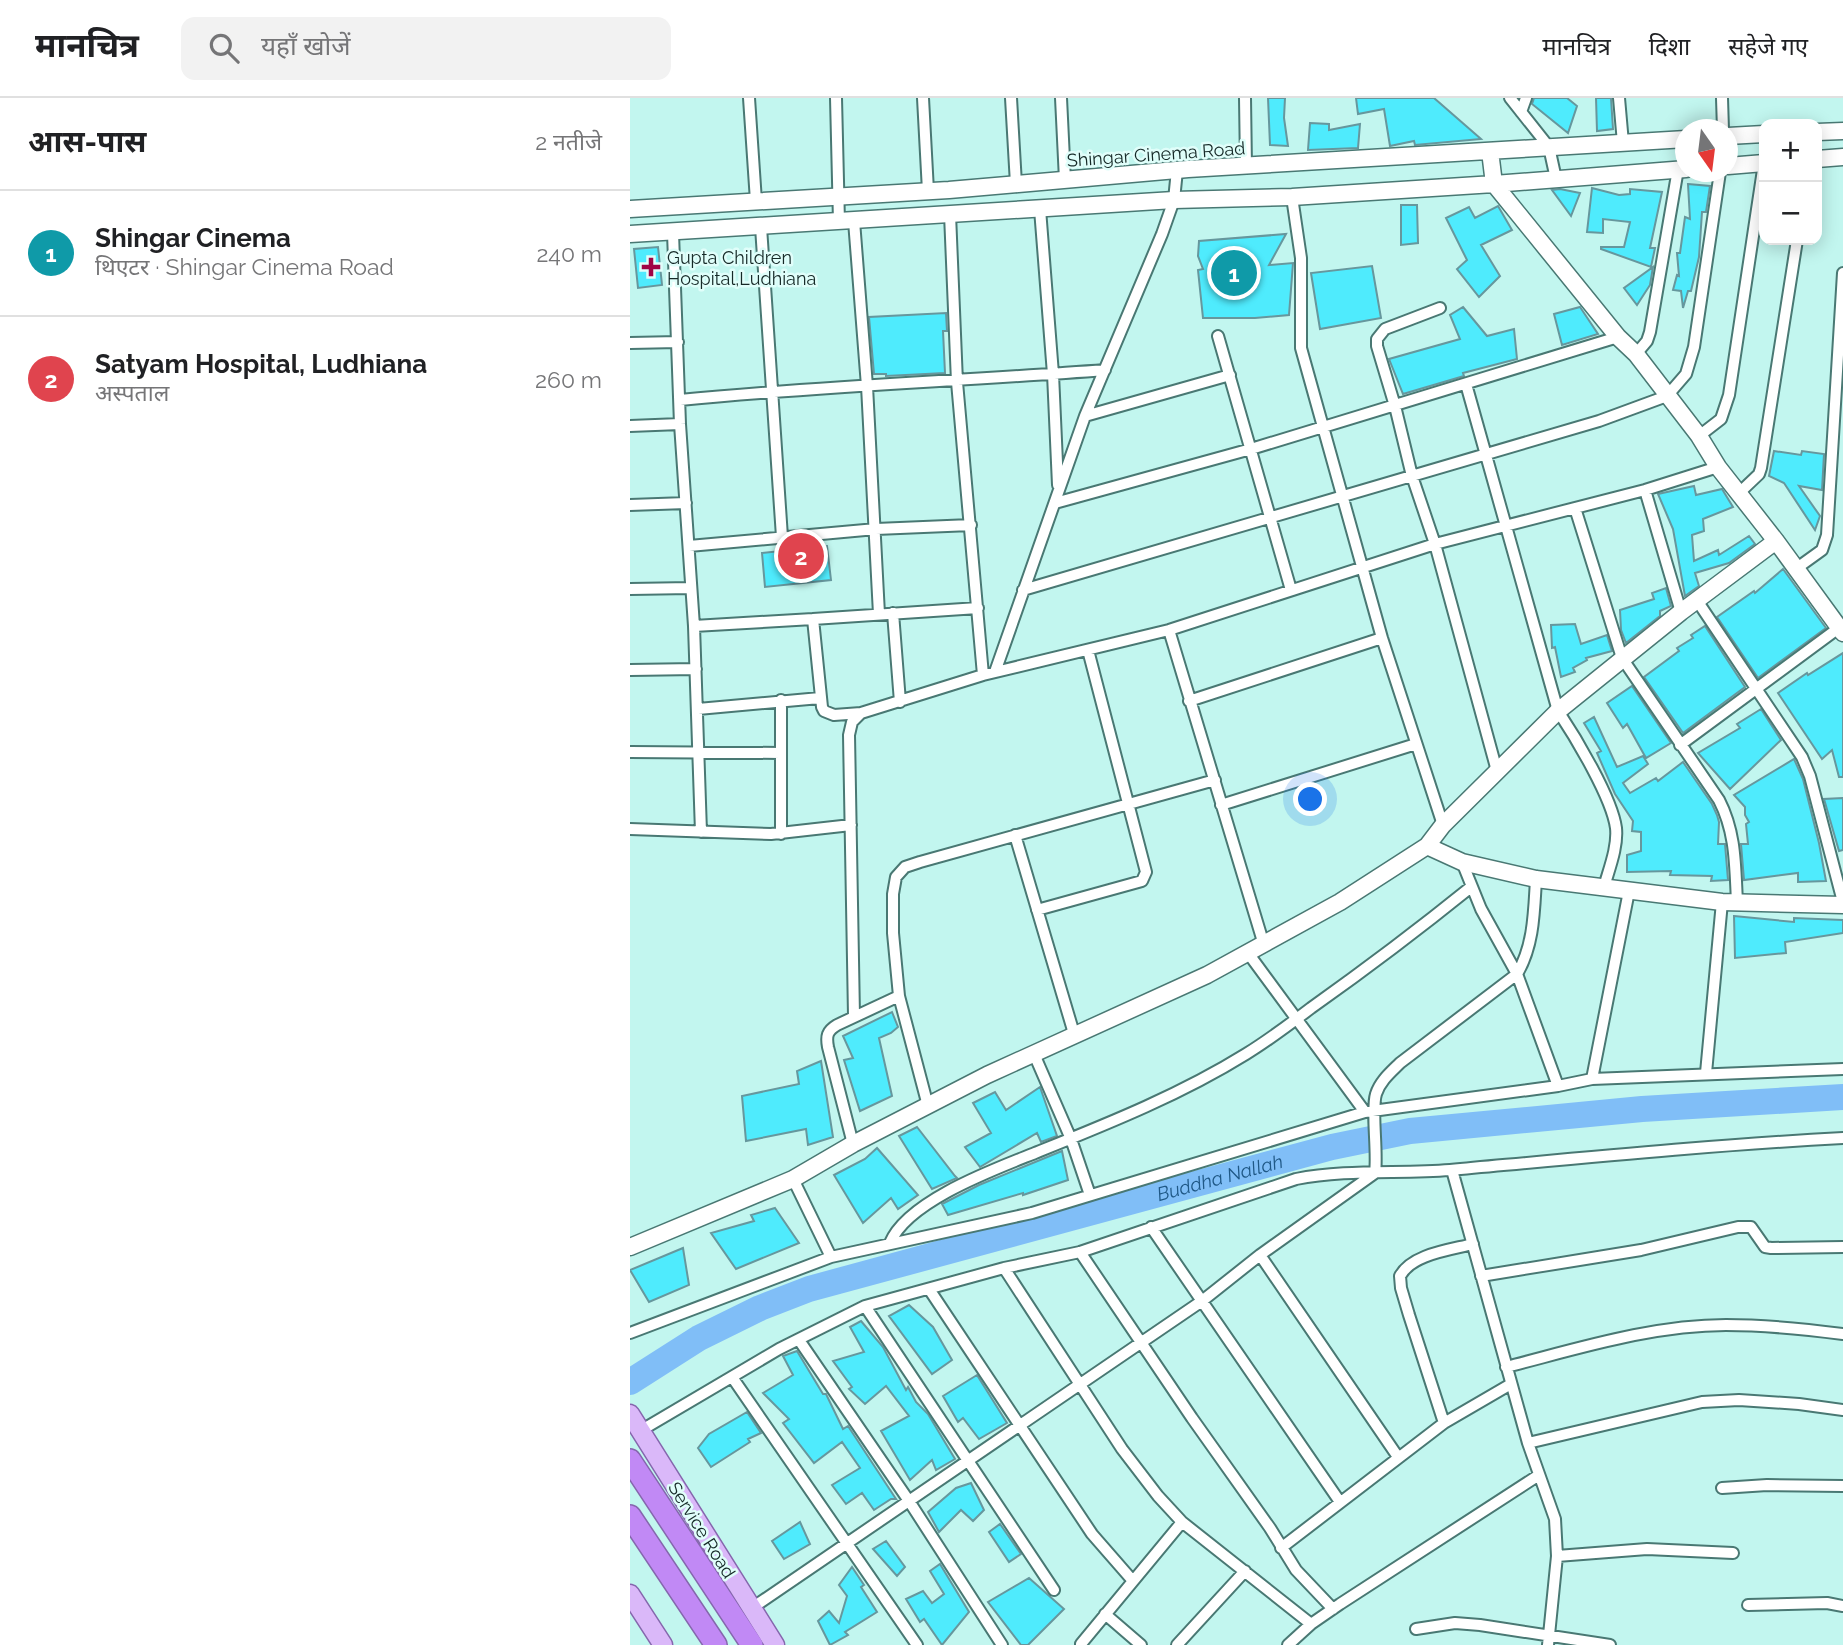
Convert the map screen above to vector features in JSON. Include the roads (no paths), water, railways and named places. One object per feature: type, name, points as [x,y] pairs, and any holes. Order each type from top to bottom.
[{"type":"highway","points":[[630,1460],[752,1645]]},
{"type":"highway","points":[[632,1520],[716,1645]]},
{"type":"main road","name":"Service Road","points":[[630,1414],[775,1645]]},
{"type":"main road","points":[[630,1594],[663,1645]]},
{"type":"street","points":[[750,98],[756,201]]},
{"type":"street","points":[[835,98],[838,196],[847,221],[867,386],[879,614]]},
{"type":"street","points":[[923,98],[928,191]]},
{"type":"street","points":[[1011,98],[1016,184]]},
{"type":"street","points":[[1061,98],[1065,180]]},
{"type":"street","points":[[1245,98],[1246,166]]},
{"type":"street","points":[[1510,98],[1549,147],[1556,179]]},
{"type":"street","points":[[1521,112],[1526,98]]},
{"type":"street","points":[[1619,98],[1623,143]]},
{"type":"street","points":[[1722,98],[1723,119]]},
{"type":"street","points":[[1822,132],[1843,131]]},
{"type":"street","points":[[1738,135],[1759,134]]},
{"type":"street","name":"Shingar Cinema Road","points":[[630,209],[928,191],[1177,170],[1675,140]]},
{"type":"street","points":[[1490,151],[1494,184],[1618,337],[1641,348],[1670,393],[1703,433],[1718,467],[1743,489],[1776,541],[1803,564],[1841,630],[1757,687],[1681,745]]},
{"type":"street","points":[[1822,159],[1843,157]]},
{"type":"street","points":[[1738,165],[1759,163]]},
{"type":"street","points":[[995,673],[1085,416],[1162,234],[1174,200],[1177,170]]},
{"type":"street","points":[[630,234],[1174,200],[1292,197],[1675,170]]},
{"type":"street","points":[[1641,348],[1679,182]]},
{"type":"street","points":[[1023,590],[1599,421],[1670,393],[1682,380],[1690,365],[1719,182]]},
{"type":"street","points":[[1703,433],[1721,419],[1729,395],[1761,182]]},
{"type":"street","points":[[1292,197],[1301,258],[1301,348],[1382,638],[1443,825]]},
{"type":"street","points":[[1040,209],[1053,374],[1057,498]]},
{"type":"street","points":[[950,214],[957,382],[983,675]]},
{"type":"street","points":[[761,227],[782,537]]},
{"type":"street","points":[[673,233],[698,709],[701,832]]},
{"type":"street","points":[[1743,489],[1759,474],[1796,245]]},
{"type":"street","points":[[1803,564],[1822,550],[1827,535],[1843,273]]},
{"type":"street","points":[[1440,308],[1385,329],[1377,340],[1412,476],[1435,544],[1497,771]]},
{"type":"street","points":[[1218,336],[1291,590]]},
{"type":"street","points":[[1057,498],[1251,449],[1618,337]]},
{"type":"street","points":[[630,343],[678,342]]},
{"type":"street","points":[[680,400],[773,390],[957,382],[1105,370]]},
{"type":"street","points":[[1085,416],[1230,375]]},
{"type":"street","points":[[1466,384],[1559,712],[1577,739],[1613,816],[1615,843],[1604,887]]},
{"type":"street","points":[[630,426],[681,424]]},
{"type":"street","points":[[813,619],[820,698],[824,711],[829,714],[861,713],[983,675],[1169,630],[1435,544],[1645,490],[1718,467]]},
{"type":"street","points":[[1645,490],[1681,612]]},
{"type":"street","points":[[630,505],[686,503]]},
{"type":"street","points":[[1574,508],[1622,658],[1719,800],[1732,831],[1730,902],[1706,1073]]},
{"type":"street","points":[[689,546],[876,529],[971,525]]},
{"type":"street","points":[[630,1247],[793,1179],[853,1144],[928,1106],[1207,975],[1340,902],[1427,846],[1443,825],[1559,712],[1622,658],[1776,541]]},
{"type":"street","points":[[630,589],[691,588]]},
{"type":"street","points":[[1427,846],[1462,862],[1536,879],[1730,902],[1843,904],[1810,776],[1792,741],[1698,602]]},
{"type":"street","points":[[694,626],[978,608]]},
{"type":"street","points":[[893,613],[900,702]]},
{"type":"street","points":[[1169,630],[1264,945]]},
{"type":"street","points":[[1189,701],[1382,638]]},
{"type":"street","points":[[1037,910],[1142,881],[1146,872],[1088,650]]},
{"type":"street","points":[[630,670],[696,669]]},
{"type":"street","points":[[698,709],[820,698]]},
{"type":"street","points":[[781,700],[781,834]]},
{"type":"street","points":[[854,1016],[849,728],[861,713]]},
{"type":"street","points":[[1221,805],[1416,744]]},
{"type":"street","points":[[630,752],[781,752]]},
{"type":"street","points":[[928,1106],[899,996],[893,933],[896,877],[905,867],[920,862],[1214,780]]},
{"type":"street","points":[[630,829],[781,834],[851,825]]},
{"type":"street","points":[[1015,835],[1075,1037]]},
{"type":"street","points":[[1462,862],[1480,909],[1517,974],[1558,1086]]},
{"type":"street","points":[[752,1608],[1202,1301],[1260,1255],[1375,1174],[1377,1155],[1372,1113],[1375,1097],[1387,1076],[1432,1037],[1517,974],[1527,958],[1536,879]]},
{"type":"street","points":[[890,1243],[894,1232],[918,1209],[951,1191],[989,1171],[1162,1100],[1247,1054],[1370,967],[1471,887]]},
{"type":"street","points":[[1592,1079],[1629,891]]},
{"type":"street","points":[[1248,953],[1296,1019],[1372,1113]]},
{"type":"street","points":[[853,1144],[827,1041],[830,1030],[899,996]]},
{"type":"street","points":[[1034,1054],[1071,1139],[1090,1195]]},
{"type":"street","points":[[630,1333],[831,1257],[1032,1213],[1372,1113],[1592,1079],[1843,1069]]},
{"type":"street","points":[[640,1432],[732,1377],[865,1307],[1004,1268],[1080,1252],[1296,1179],[1322,1174],[1452,1170],[1751,1143],[1843,1138]]},
{"type":"street","points":[[1452,1170],[1528,1443],[1555,1519],[1557,1556],[1548,1640]]},
{"type":"street","points":[[793,1179],[831,1257]]},
{"type":"street","points":[[1151,1227],[1340,1502]]},
{"type":"street","points":[[1481,1276],[1641,1250],[1738,1227],[1751,1227],[1765,1247],[1843,1247]]},
{"type":"street","points":[[1444,1423],[1401,1289],[1400,1276],[1410,1265],[1428,1256],[1473,1244]]},
{"type":"street","points":[[1080,1252],[1281,1548],[1301,1576],[1333,1609]]},
{"type":"street","points":[[1260,1255],[1398,1457]]},
{"type":"street","points":[[1004,1268],[1141,1475],[1182,1522],[1311,1624]]},
{"type":"street","points":[[929,1289],[1092,1534],[1133,1581]]},
{"type":"street","points":[[865,1307],[1054,1590]]},
{"type":"street","points":[[1506,1367],[1632,1337],[1686,1328],[1724,1325],[1778,1327],[1843,1334]]},
{"type":"street","points":[[799,1340],[909,1501],[1002,1645]]},
{"type":"street","points":[[732,1377],[917,1645]]},
{"type":"street","points":[[1281,1548],[1444,1423],[1511,1384]]},
{"type":"street","points":[[1528,1443],[1702,1402],[1739,1400],[1843,1410]]},
{"type":"street","points":[[1288,1645],[1333,1609],[1539,1475]]},
{"type":"street","points":[[1722,1488],[1767,1485],[1843,1486]]},
{"type":"street","points":[[1080,1644],[1182,1522]]},
{"type":"street","points":[[1557,1556],[1647,1549],[1733,1553]]},
{"type":"street","points":[[1177,1645],[1245,1571]]},
{"type":"street","points":[[1748,1605],[1827,1602],[1843,1606]]},
{"type":"street","points":[[1105,1614],[1141,1645]]},
{"type":"street","points":[[1416,1629],[1455,1623],[1548,1640],[1610,1645]]},
{"type":"waterway","name":"Buddha Nallah","points":[[630,1382],[699,1338],[760,1308],[809,1289],[1332,1147],[1410,1131],[1642,1109],[1843,1097]]},
{"type":"place","name":"Gupta Children Hospital,Ludhiana","points":[[651,267]]},
{"type":"place","name":"Shingar Cinema","points":[[1234,273]]},
{"type":"place","name":"Satyam Hospital, Ludhiana","points":[[801,556]]}]
